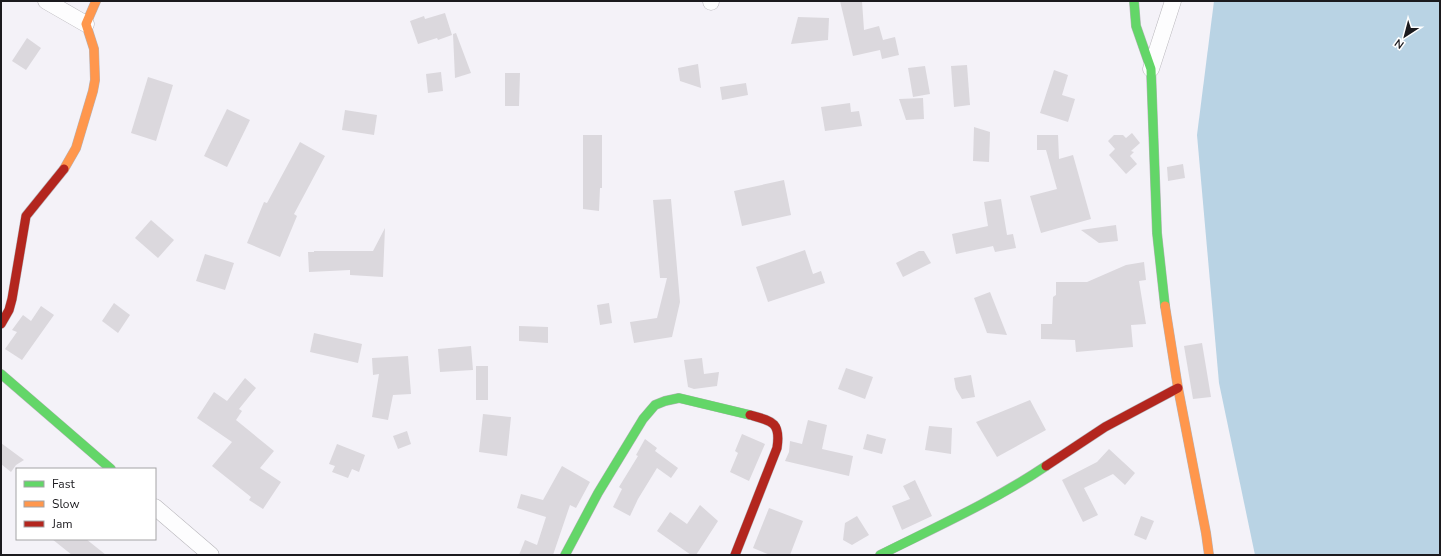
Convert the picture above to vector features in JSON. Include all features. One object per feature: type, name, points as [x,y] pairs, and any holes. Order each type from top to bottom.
[{"type":"street","points":[[46,1],[86,24]]},
{"type":"street","points":[[1,324],[9,310],[12,299],[26,216],[71,158],[76,148],[93,91],[95,80],[94,49],[86,24],[96,1]]},
{"type":"street","points":[[1134,1],[1136,26],[1151,70],[1157,233],[1163,294],[1178,388],[1209,555]]},
{"type":"street","points":[[1151,70],[1173,1]]},
{"type":"street","points":[[1,374],[110,468]]},
{"type":"street","points":[[880,555],[965,513],[1033,475],[1105,428],[1178,388]]},
{"type":"street","points":[[565,555],[598,493],[643,419],[655,405],[679,398],[769,420],[775,425],[779,433],[777,448],[735,555]]},
{"type":"street","points":[[156,508],[211,555]]},
{"type":"water","points":[[1214,1],[1440,1],[1440,555],[1255,555],[1219,383],[1197,135]]},
{"type":"building","points":[[840,1],[862,1],[864,30],[879,26],[883,40],[895,37],[899,55],[882,59],[880,50],[853,56]]},
{"type":"building","points":[[445,13],[452,35],[438,40],[437,38],[418,44],[410,21],[424,16],[425,19]]},
{"type":"building","points":[[798,17],[829,18],[828,40],[791,44]]},
{"type":"building","points":[[456,33],[471,73],[455,78],[453,34]]},
{"type":"building","points":[[27,38],[41,48],[26,70],[12,61]]},
{"type":"building","points":[[698,64],[701,88],[680,81],[678,68]]},
{"type":"building","points":[[967,65],[970,105],[954,107],[951,66]]},
{"type":"building","points":[[925,66],[930,94],[913,97],[908,68]]},
{"type":"building","points":[[1054,70],[1068,75],[1062,95],[1075,99],[1068,122],[1040,113]]},
{"type":"building","points":[[441,72],[443,91],[428,93],[426,74]]},
{"type":"building","points":[[505,73],[520,73],[519,106],[505,106]]},
{"type":"building","points":[[148,77],[173,85],[156,141],[131,133]]},
{"type":"building","points":[[746,83],[748,95],[722,100],[720,87]]},
{"type":"building","points":[[923,98],[924,119],[906,120],[899,99]]},
{"type":"building","points":[[850,103],[851,112],[859,111],[862,126],[825,131],[821,107]]},
{"type":"building","points":[[227,109],[250,120],[227,167],[204,156]]},
{"type":"building","points":[[345,110],[377,115],[374,135],[342,130]]},
{"type":"building","points":[[974,127],[990,132],[989,162],[973,161]]},
{"type":"building","points":[[1132,133],[1140,143],[1131,151],[1134,152],[1130,156],[1137,164],[1126,174],[1109,155],[1115,149],[1108,141],[1114,135],[1123,135],[1126,138]]},
{"type":"building","points":[[583,135],[602,135],[602,188],[600,188],[599,211],[583,209]]},
{"type":"building","points":[[1037,135],[1058,135],[1059,159],[1073,155],[1091,219],[1041,233],[1030,196],[1057,189],[1046,150],[1037,150]]},
{"type":"building","points":[[300,142],[325,156],[294,214],[297,216],[280,257],[247,243],[264,202],[267,203]]},
{"type":"building","points":[[1183,164],[1185,178],[1168,181],[1167,167]]},
{"type":"building","points":[[784,180],[791,215],[742,226],[734,191]]},
{"type":"building","points":[[671,199],[680,302],[672,337],[634,343],[630,322],[657,318],[667,278],[660,278],[653,200]]},
{"type":"building","points":[[1001,199],[1007,235],[1013,234],[1016,248],[995,252],[993,246],[956,254],[952,234],[988,226],[984,202]]},
{"type":"building","points":[[151,220],[174,240],[158,258],[135,238]]},
{"type":"building","points":[[1116,225],[1118,241],[1099,243],[1081,230]]},
{"type":"building","points":[[385,228],[383,277],[350,275],[350,270],[309,272],[308,252],[373,251]]},
{"type":"building","points":[[805,250],[813,274],[821,271],[825,283],[768,302],[756,267]]},
{"type":"building","points":[[919,251],[924,251],[931,263],[903,277],[896,263]]},
{"type":"building","points":[[205,254],[234,263],[225,290],[196,281]]},
{"type":"building","points":[[1144,262],[1146,280],[1139,281],[1146,324],[1131,325],[1133,347],[1076,352],[1075,340],[1041,339],[1041,324],[1052,324],[1053,297],[1056,295],[1056,282],[1087,282],[1126,265]]},
{"type":"building","points":[[990,292],[1007,335],[987,333],[974,298]]},
{"type":"building","points":[[114,303],[130,315],[118,333],[102,321]]},
{"type":"building","points":[[609,303],[612,323],[600,325],[597,305]]},
{"type":"building","points":[[41,306],[54,315],[22,360],[5,349],[17,332],[12,330],[23,315],[31,321]]},
{"type":"building","points":[[519,326],[548,327],[548,343],[519,341]]},
{"type":"building","points":[[314,333],[362,344],[358,363],[310,352]]},
{"type":"building","points":[[1202,343],[1211,397],[1193,399],[1184,346]]},
{"type":"building","points":[[471,346],[473,370],[440,372],[438,349]]},
{"type":"building","points":[[408,356],[411,394],[393,395],[388,420],[372,417],[379,374],[373,375],[372,358]]},
{"type":"building","points":[[702,358],[704,374],[719,372],[717,386],[694,389],[688,387],[684,360]]},
{"type":"building","points":[[476,366],[488,366],[488,400],[476,400]]},
{"type":"building","points":[[846,368],[873,377],[865,399],[838,389]]},
{"type":"building","points":[[971,375],[975,397],[962,399],[956,389],[954,378]]},
{"type":"building","points":[[245,378],[256,388],[239,409],[242,411],[236,420],[274,451],[260,468],[281,482],[263,509],[249,500],[251,497],[212,466],[232,442],[197,418],[214,392],[227,401]]},
{"type":"building","points":[[1030,400],[1046,430],[997,457],[976,422]]},
{"type":"building","points":[[483,414],[511,417],[507,456],[479,452]]},
{"type":"building","points":[[808,420],[827,425],[822,449],[853,456],[849,476],[785,461],[789,452],[790,441],[802,444]]},
{"type":"building","points":[[929,426],[952,428],[951,454],[925,450]]},
{"type":"building","points":[[407,431],[411,444],[398,449],[393,436]]},
{"type":"building","points":[[742,434],[765,444],[749,481],[730,472],[738,453],[735,451]]},
{"type":"building","points":[[867,434],[886,439],[882,454],[863,449]]},
{"type":"building","points":[[645,439],[657,448],[655,451],[678,468],[671,478],[657,468],[638,499],[630,516],[613,507],[622,489],[619,487],[638,456],[636,455]]},
{"type":"building","points":[[1,443],[24,460],[16,465],[11,472],[1,464]]},
{"type":"building","points":[[337,444],[365,455],[359,472],[352,469],[348,478],[332,472],[335,466],[329,464]]},
{"type":"building","points":[[1109,449],[1135,473],[1125,485],[1113,474],[1084,488],[1098,515],[1083,522],[1062,480],[1097,462]]},
{"type":"building","points":[[562,466],[590,482],[576,508],[570,505],[553,555],[519,555],[525,540],[537,545],[546,517],[517,508],[521,494],[543,500]]},
{"type":"building","points":[[915,480],[932,516],[902,530],[892,506],[910,499],[903,486]]},
{"type":"building","points":[[700,505],[718,521],[696,555],[691,555],[657,531],[670,512],[687,524]]},
{"type":"building","points":[[769,508],[803,521],[790,555],[770,555],[753,548]]},
{"type":"building","points":[[857,516],[869,535],[852,545],[843,540],[845,523]]},
{"type":"building","points":[[1141,516],[1154,521],[1146,540],[1134,535]]},
{"type":"building","points":[[53,540],[87,540],[106,555],[72,555]]},
{"type":"traffic: fast","points":[[1134,1],[1136,26],[1151,69],[1157,233],[1165,306]]},
{"type":"traffic: fast","points":[[1,374],[110,468]]},
{"type":"traffic: fast","points":[[565,555],[598,493],[643,419],[655,405],[679,398],[750,415]]},
{"type":"traffic: fast","points":[[880,555],[1006,491],[1046,466]]},
{"type":"traffic: slow","points":[[64,169],[76,148],[93,91],[95,80],[94,49],[86,24],[96,1]]},
{"type":"traffic: slow","points":[[1165,306],[1178,388],[1209,555]]},
{"type":"traffic: jam","points":[[1,324],[9,310],[12,299],[26,216],[64,169]]},
{"type":"traffic: jam","points":[[1046,466],[1105,427],[1178,388]]},
{"type":"traffic: jam","points":[[735,555],[777,448],[778,439],[778,433],[773,424],[764,419],[750,415]]}]
